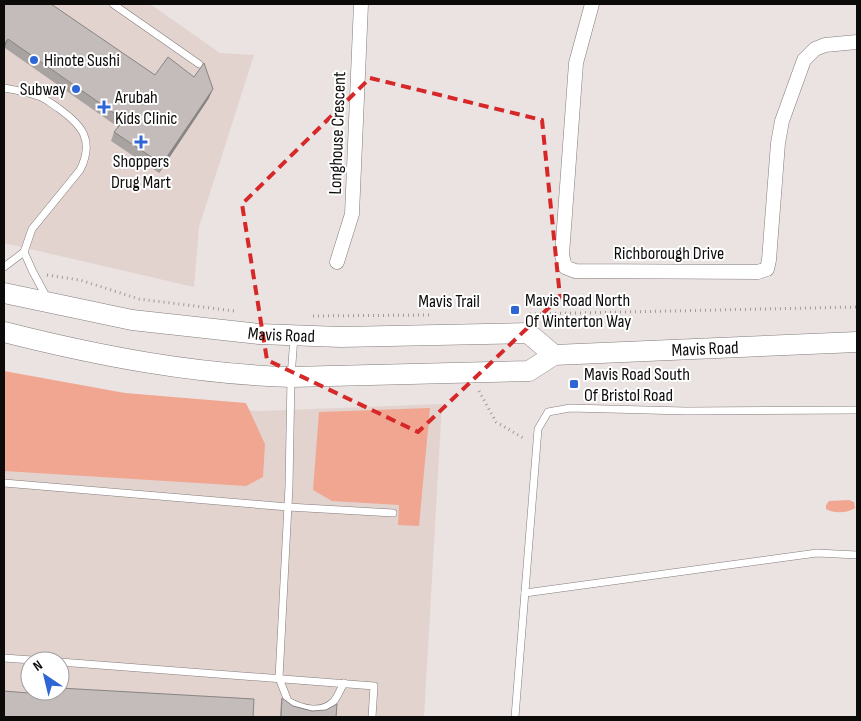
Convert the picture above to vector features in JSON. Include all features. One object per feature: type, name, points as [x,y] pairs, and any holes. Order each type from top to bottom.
[{"type":"main road","name":"Mavis Road","points":[[4,293],[132,320],[258,334],[340,337],[528,333],[554,355],[857,342]]},
{"type":"main road","points":[[4,332],[65,347],[174,368],[255,376],[529,371],[554,355]]},
{"type":"street","name":"Longhouse Crescent","points":[[337,262],[352,214],[361,4]]},
{"type":"street","name":"Richborough Drive","points":[[592,4],[576,63],[562,246],[564,267],[575,271],[758,272],[767,269],[778,143],[782,121],[804,60],[815,49],[825,45],[857,42]]},
{"type":"lane","points":[[113,4],[199,64]]},
{"type":"lane","points":[[4,88],[41,96],[75,120],[83,131],[86,142],[85,160],[80,170],[32,229],[24,252],[4,267]]},
{"type":"lane","points":[[24,252],[50,303]]},
{"type":"lane","points":[[294,336],[279,678],[288,701],[300,708],[322,709],[334,701],[344,683]]},
{"type":"lane","points":[[516,717],[538,428],[548,412],[570,408],[686,411],[857,410]]},
{"type":"lane","points":[[4,483],[393,513]]},
{"type":"lane","points":[[525,593],[817,553],[857,556]]},
{"type":"lane","points":[[4,658],[20,659]]},
{"type":"lane","points":[[70,663],[374,686],[372,717]]},
{"type":"path","points":[[44,274],[80,280],[138,299],[242,312]]},
{"type":"path","points":[[524,314],[857,307]]},
{"type":"path","name":"Mavis Trail","points":[[312,316],[438,315]]},
{"type":"path","points":[[479,391],[496,422],[537,446]]},
{"type":"highlighted area","points":[[370,78],[542,120],[560,297],[418,432],[267,360],[242,204]]},
{"type":"shaded area","points":[[4,4],[150,4],[220,53],[254,55],[199,227],[194,287],[4,243]]},
{"type":"shaded area","points":[[4,371],[125,393],[246,403],[265,444],[263,477],[246,486],[4,471]]},
{"type":"shaded area","points":[[4,381],[137,407],[261,411],[442,404],[424,717],[4,717]]},
{"type":"shaded area","points":[[430,408],[419,526],[398,525],[399,505],[332,501],[313,490],[319,412]]},
{"type":"shaded area","points":[[849,500],[854,502],[855,508],[852,510],[837,512],[826,509],[829,501]]},
{"type":"building","points":[[4,4],[51,4],[155,75],[168,57],[194,77],[204,63],[213,89],[162,164],[114,132],[124,120],[8,39],[4,44]]},
{"type":"building","points":[[70,689],[254,699],[253,717],[4,717],[4,691],[20,692],[20,701],[70,701]]},
{"type":"building","points":[[282,698],[293,706],[312,711],[326,710],[337,704],[336,717],[281,717]]},
{"type":"place","name":"Hinote Sushi","points":[[34,60]]},
{"type":"place","name":"Subway","points":[[76,89]]},
{"type":"place","name":"Arubah Kids Clinic","points":[[104,107]]},
{"type":"place","name":"Shoppers Drug Mart","points":[[141,142]]},
{"type":"place","name":"Mavis Road North Of Winterton Way","points":[[515,310]]},
{"type":"place","name":"Mavis Road South Of Bristol Road","points":[[574,384]]}]
